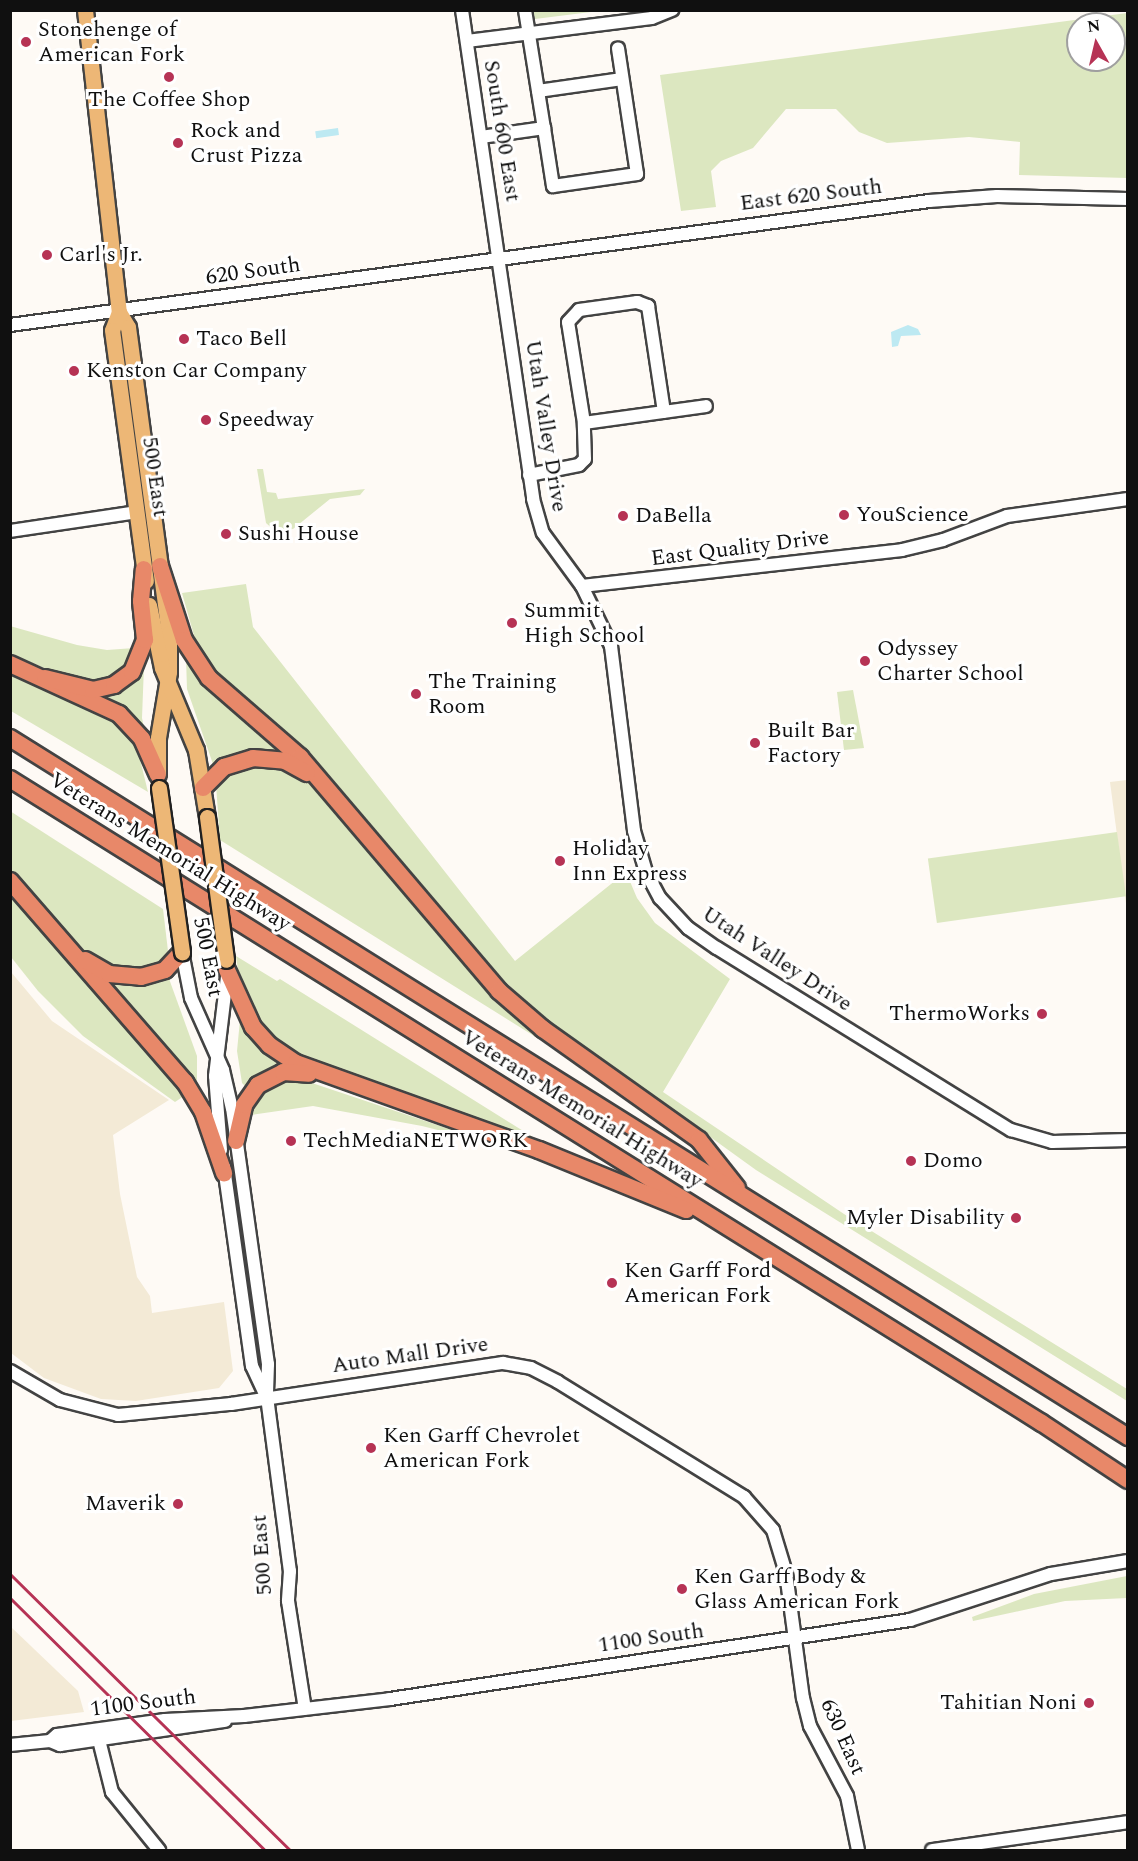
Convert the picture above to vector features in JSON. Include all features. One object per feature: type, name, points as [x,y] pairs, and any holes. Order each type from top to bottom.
[{"type":"highway","points":[[45,678],[95,689],[114,685],[132,672],[145,640],[141,601],[152,567]]},
{"type":"highway","points":[[152,567],[182,635],[201,668],[224,693],[300,757],[499,991],[543,1029],[699,1140],[745,1198]]},
{"type":"highway","points":[[10,664],[108,707],[126,720],[142,739],[159,781]]},
{"type":"highway","name":"Veterans Memorial Highway","points":[[10,738],[1128,1437]]},
{"type":"highway","points":[[203,788],[227,765],[262,757],[290,763],[324,787]]},
{"type":"highway","name":"Veterans Memorial Highway","points":[[10,779],[728,1227],[1128,1480]]},
{"type":"highway","points":[[10,880],[185,1082],[203,1112],[224,1173]]},
{"type":"highway","points":[[68,945],[99,970],[127,978],[164,971],[182,952]]},
{"type":"highway","points":[[226,965],[242,1009],[265,1041],[296,1063],[338,1080],[539,1150],[728,1227]]},
{"type":"highway","points":[[236,1141],[247,1099],[265,1079],[291,1072],[338,1080]]},
{"type":"main road","name":"500 East","points":[[83,12],[119,312],[128,327],[152,567],[154,637],[168,684],[194,742],[203,788],[226,965]]},
{"type":"main road","name":"500 East","points":[[119,312],[112,330],[137,512],[152,567]]},
{"type":"main road","name":"500 East","points":[[168,684],[158,738],[159,781],[182,952]]},
{"type":"street","name":"South 600 East","points":[[462,10],[501,257]]},
{"type":"street","points":[[525,10],[553,186],[637,174],[618,48]]},
{"type":"street","points":[[467,41],[609,17],[652,18],[672,10]]},
{"type":"street","points":[[538,91],[622,79]]},
{"type":"street","points":[[481,137],[543,128]]},
{"type":"street","name":"East 620 South","points":[[501,257],[928,201],[997,196],[1128,199]]},
{"type":"street","name":"620 South","points":[[10,326],[501,257]]},
{"type":"street","name":"Utah Valley Drive","points":[[501,257],[529,475],[543,533],[582,586],[611,646],[640,856],[660,898],[684,924],[717,948],[1011,1130],[1052,1142],[1128,1140]]},
{"type":"street","points":[[529,475],[582,463],[586,453],[569,318],[579,310],[637,302],[648,306],[664,412]]},
{"type":"street","points":[[584,423],[706,406]]},
{"type":"street","name":"East Quality Drive","points":[[582,586],[902,550],[943,540],[1007,516],[1128,500]]},
{"type":"street","points":[[10,531],[137,512]]},
{"type":"street","name":"500 East","points":[[182,952],[194,1007],[217,1056],[230,1095],[268,1364],[267,1397],[290,1571],[288,1601],[305,1709]]},
{"type":"street","name":"500 East","points":[[226,965],[226,1011],[217,1056],[216,1103],[252,1366],[267,1397]]},
{"type":"street","name":"Auto Mall Drive","points":[[10,1371],[60,1400],[118,1414],[154,1414],[503,1363],[531,1368],[744,1497],[773,1530],[780,1546],[795,1639]]},
{"type":"street","name":"1100 South","points":[[50,1741],[57,1735],[165,1720],[244,1716],[305,1709],[795,1639],[910,1620],[1051,1574],[1128,1561]]},
{"type":"street","name":"630 East","points":[[795,1639],[810,1726],[847,1796],[858,1851]]},
{"type":"street","name":"1100 South","points":[[10,1746],[50,1741],[60,1745],[99,1740],[191,1728],[244,1716]]},
{"type":"street","points":[[99,1740],[112,1792],[159,1851]]},
{"type":"street","points":[[932,1851],[1128,1822]]},
{"type":"shaded area","points":[[1128,780],[1127,911],[1110,782]]},
{"type":"shaded area","points":[[11,972],[52,1021],[169,1100],[113,1135],[120,1194],[137,1277],[150,1296],[152,1313],[224,1302],[233,1371],[219,1388],[136,1401],[101,1399],[44,1378],[11,1353]]},
{"type":"shaded area","points":[[10,1626],[78,1691],[84,1712],[11,1721]]},
{"type":"green space","points":[[533,10],[599,11],[535,19]]},
{"type":"green space","points":[[1127,13],[1127,178],[1019,175],[1020,142],[969,137],[887,143],[859,132],[836,109],[786,109],[753,148],[721,161],[711,171],[716,207],[681,211],[660,75],[1066,21],[1066,72],[1126,72]]},
{"type":"green space","points":[[257,469],[263,469],[267,492],[276,493],[278,499],[365,489],[360,495],[330,499],[293,529],[276,532],[266,523]]},
{"type":"green space","points":[[246,584],[253,627],[515,961],[626,872],[637,898],[655,923],[730,979],[663,1092],[844,1214],[1127,1389],[1127,1401],[756,1170],[537,1012],[499,976],[301,748],[229,687],[197,646],[182,593]]},
{"type":"green space","points":[[10,626],[77,645],[107,650],[134,648],[128,662],[112,675],[95,682],[68,678],[11,654]]},
{"type":"green space","points":[[186,658],[290,756],[214,767],[187,689]]},
{"type":"green space","points":[[144,666],[142,718],[145,732],[99,696]]},
{"type":"green space","points":[[10,673],[117,719],[135,739],[148,792],[11,711]]},
{"type":"green space","points":[[853,690],[864,748],[844,750],[837,692]]},
{"type":"green space","points":[[256,763],[298,773],[313,785],[476,977],[587,1069],[220,840],[216,785],[222,774]]},
{"type":"green space","points":[[10,811],[163,909],[168,951],[161,963],[132,973],[93,962],[82,952],[11,872]]},
{"type":"green space","points":[[1117,832],[1126,896],[937,923],[928,859]]},
{"type":"green space","points":[[10,895],[160,1063],[184,1096],[175,1102],[83,1036],[38,991],[11,957]]},
{"type":"green space","points":[[236,956],[277,981],[280,979],[549,1147],[304,1062],[266,1037],[240,985]]},
{"type":"green space","points":[[99,976],[168,976],[197,1056],[197,1085]]},
{"type":"green space","points":[[240,1020],[251,1036],[287,1065],[248,1089],[242,1083],[237,1051]]},
{"type":"green space","points":[[299,1079],[497,1145],[422,1126],[313,1106],[251,1115],[260,1099],[257,1096],[277,1081]]},
{"type":"green space","points":[[1127,1576],[1127,1598],[1065,1601],[973,1621],[972,1617],[1034,1594]]},
{"type":"water","points":[[338,128],[339,135],[316,138],[315,131]]},
{"type":"water","points":[[908,325],[918,329],[921,335],[901,336],[898,346],[892,347],[891,332]]},
{"type":"railway","points":[[10,1574],[290,1850]]},
{"type":"railway","points":[[10,1598],[265,1850]]},
{"type":"place","name":"Stonehenge of American Fork","points":[[26,42]]},
{"type":"place","name":"The Coffee Shop","points":[[169,77]]},
{"type":"place","name":"Rock and Crust Pizza","points":[[178,143]]},
{"type":"place","name":"Carl's Jr.","points":[[47,255]]},
{"type":"place","name":"Taco Bell","points":[[184,339]]},
{"type":"place","name":"Kenston Car Company","points":[[74,371]]},
{"type":"place","name":"Speedway","points":[[206,420]]},
{"type":"place","name":"YouScience","points":[[844,515]]},
{"type":"place","name":"DaBella","points":[[623,516]]},
{"type":"place","name":"Sushi House","points":[[226,534]]},
{"type":"place","name":"Summit High School","points":[[512,623]]},
{"type":"place","name":"Odyssey Charter School","points":[[865,661]]},
{"type":"place","name":"The Training Room","points":[[416,694]]},
{"type":"place","name":"Built Bar Factory","points":[[755,743]]},
{"type":"place","name":"Holiday Inn Express","points":[[560,861]]},
{"type":"place","name":"ThermoWorks","points":[[1042,1014]]},
{"type":"place","name":"TechMediaNETWORK","points":[[291,1141]]},
{"type":"place","name":"Domo","points":[[911,1161]]},
{"type":"place","name":"Myler Disability","points":[[1016,1218]]},
{"type":"place","name":"Ken Garff Ford American Fork","points":[[612,1283]]},
{"type":"place","name":"Ken Garff Chevrolet American Fork","points":[[371,1448]]},
{"type":"place","name":"Maverik","points":[[178,1504]]},
{"type":"place","name":"Ken Garff Body & Glass American Fork","points":[[682,1589]]},
{"type":"place","name":"Tahitian Noni","points":[[1089,1703]]}]
